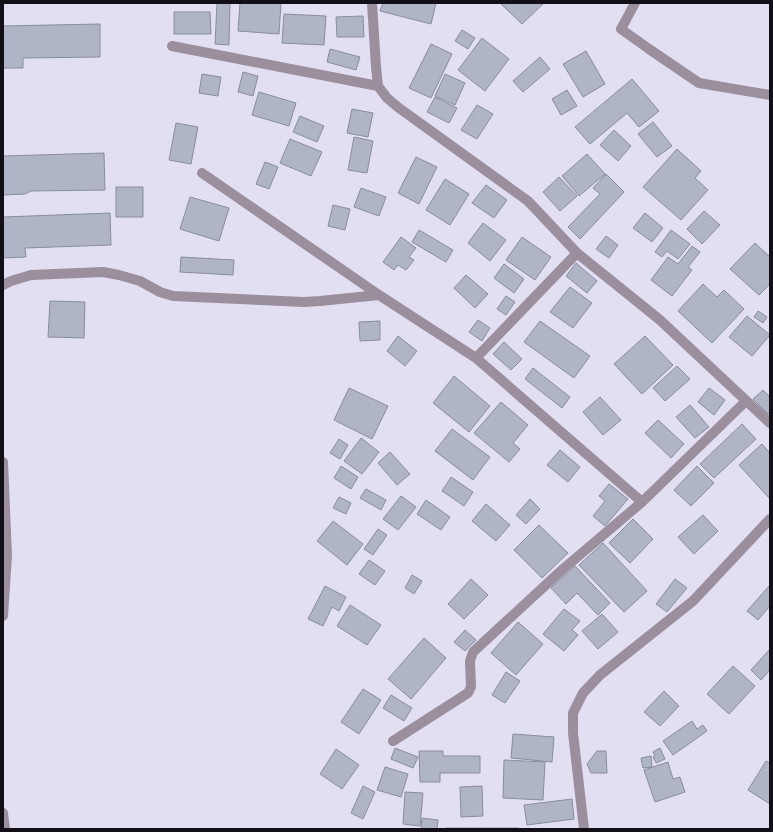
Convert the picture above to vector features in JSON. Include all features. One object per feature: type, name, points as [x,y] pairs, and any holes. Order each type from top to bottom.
[{"type":"street","points":[[372,3],[378,86],[387,98],[398,108],[528,201],[577,253],[660,320],[770,423]]},
{"type":"street","points":[[635,3],[622,29],[649,50],[699,83],[770,95]]},
{"type":"street","points":[[172,46],[378,86]]},
{"type":"street","points":[[202,173],[379,295],[476,358],[642,502]]},
{"type":"street","points":[[476,358],[577,253]]},
{"type":"street","points":[[3,285],[11,280],[31,275],[103,272],[140,281],[160,292],[173,296],[304,302],[379,295]]},
{"type":"street","points":[[393,741],[468,693],[471,687],[470,661],[473,652],[562,570],[642,502],[746,401]]},
{"type":"street","points":[[3,462],[5,555],[3,616]]},
{"type":"street","points":[[584,829],[573,733],[573,713],[583,693],[600,675],[693,600],[770,519]]},
{"type":"street","points":[[3,813],[5,829]]},
{"type":"building","points":[[217,3],[230,3],[229,45],[215,44]]},
{"type":"building","points":[[240,3],[281,3],[279,34],[238,31]]},
{"type":"building","points":[[383,3],[436,3],[431,24],[380,11]]},
{"type":"building","points":[[500,3],[543,3],[543,4],[522,24]]},
{"type":"building","points":[[174,12],[210,12],[211,34],[174,34]]},
{"type":"building","points":[[284,14],[326,16],[324,45],[282,43]]},
{"type":"building","points":[[363,16],[364,37],[337,37],[336,17]]},
{"type":"building","points":[[100,24],[100,57],[23,58],[23,68],[3,68],[3,26]]},
{"type":"building","points":[[462,30],[475,38],[468,49],[455,41]]},
{"type":"building","points":[[482,38],[509,59],[485,91],[458,70]]},
{"type":"building","points":[[431,44],[452,54],[431,98],[409,88]]},
{"type":"building","points":[[330,49],[360,57],[356,70],[327,62]]},
{"type":"building","points":[[586,51],[605,84],[583,97],[563,64]]},
{"type":"building","points":[[540,57],[550,69],[523,92],[513,81]]},
{"type":"building","points":[[243,72],[258,76],[253,96],[238,92]]},
{"type":"building","points":[[202,74],[221,77],[218,96],[199,93]]},
{"type":"building","points":[[445,74],[465,83],[455,105],[435,96]]},
{"type":"building","points":[[632,79],[659,111],[639,127],[627,113],[590,144],[575,127]]},
{"type":"building","points":[[567,90],[577,106],[561,115],[552,99]]},
{"type":"building","points":[[259,92],[296,103],[289,126],[252,115]]},
{"type":"building","points":[[435,97],[457,108],[449,123],[427,112]]},
{"type":"building","points":[[477,105],[493,114],[477,139],[461,130]]},
{"type":"building","points":[[352,109],[373,113],[368,137],[347,133]]},
{"type":"building","points":[[300,116],[324,126],[317,142],[293,132]]},
{"type":"building","points":[[653,122],[672,146],[657,157],[638,134]]},
{"type":"building","points":[[176,123],[198,127],[191,164],[169,160]]},
{"type":"building","points":[[614,130],[631,146],[618,161],[600,145]]},
{"type":"building","points":[[354,137],[373,141],[367,173],[348,170]]},
{"type":"building","points":[[290,139],[322,152],[311,176],[280,163]]},
{"type":"building","points":[[677,149],[701,171],[695,178],[708,190],[681,220],[643,187]]},
{"type":"building","points":[[104,153],[105,190],[31,191],[25,194],[3,195],[3,156]]},
{"type":"building","points":[[587,154],[605,174],[579,196],[562,176]]},
{"type":"building","points":[[416,157],[437,167],[419,204],[398,193]]},
{"type":"building","points":[[265,162],[278,167],[269,189],[256,184]]},
{"type":"building","points":[[606,174],[624,192],[580,239],[568,227],[600,194],[593,188]]},
{"type":"building","points":[[559,177],[577,196],[560,211],[543,192]]},
{"type":"building","points":[[445,179],[469,194],[450,225],[426,210]]},
{"type":"building","points":[[486,185],[507,200],[494,218],[472,203]]},
{"type":"building","points":[[116,187],[143,187],[143,217],[116,217]]},
{"type":"building","points":[[361,188],[386,197],[379,216],[354,207]]},
{"type":"building","points":[[190,197],[229,208],[219,241],[180,229]]},
{"type":"building","points":[[333,205],[350,209],[345,230],[328,226]]},
{"type":"building","points":[[704,211],[720,225],[702,244],[687,229]]},
{"type":"building","points":[[110,213],[111,245],[25,248],[26,257],[3,258],[3,217]]},
{"type":"building","points":[[645,213],[663,228],[652,242],[633,228]]},
{"type":"building","points":[[483,223],[506,240],[490,261],[468,243]]},
{"type":"building","points":[[419,230],[453,250],[446,262],[412,242]]},
{"type":"building","points":[[671,230],[690,244],[678,259],[667,251],[662,257],[655,252]]},
{"type":"building","points":[[606,236],[618,245],[609,258],[596,249]]},
{"type":"building","points":[[401,237],[416,248],[409,257],[414,260],[406,270],[398,265],[394,270],[383,262]]},
{"type":"building","points":[[522,237],[551,257],[535,280],[506,260]]},
{"type":"building","points":[[755,243],[770,257],[770,284],[759,295],[730,269]]},
{"type":"building","points":[[692,246],[700,252],[688,267],[692,270],[672,296],[651,280],[668,257],[678,264]]},
{"type":"building","points":[[181,257],[234,260],[233,275],[180,272]]},
{"type":"building","points":[[576,263],[597,281],[587,293],[566,276]]},
{"type":"building","points":[[504,264],[524,279],[514,293],[494,278]]},
{"type":"building","points":[[466,275],[488,294],[475,308],[454,288]]},
{"type":"building","points":[[703,284],[717,297],[724,290],[744,309],[712,343],[678,311]]},
{"type":"building","points":[[570,287],[592,303],[573,328],[550,312]]},
{"type":"building","points":[[506,296],[515,302],[506,315],[497,309]]},
{"type":"building","points":[[50,301],[85,302],[84,338],[48,337]]},
{"type":"building","points":[[758,311],[767,317],[763,323],[754,317]]},
{"type":"building","points":[[747,316],[770,335],[752,356],[729,337]]},
{"type":"building","points":[[478,320],[490,328],[482,341],[469,332]]},
{"type":"building","points":[[380,321],[380,340],[360,341],[359,322]]},
{"type":"building","points":[[540,321],[590,356],[574,378],[524,342]]},
{"type":"building","points":[[398,336],[417,351],[405,366],[387,351]]},
{"type":"building","points":[[645,336],[673,365],[642,394],[614,364]]},
{"type":"building","points":[[504,342],[522,359],[511,370],[493,354]]},
{"type":"building","points":[[677,366],[690,379],[665,401],[653,388]]},
{"type":"building","points":[[533,368],[570,397],[562,408],[525,379]]},
{"type":"building","points":[[454,376],[490,406],[469,432],[433,403]]},
{"type":"building","points":[[349,388],[388,406],[372,439],[334,420]]},
{"type":"building","points":[[709,388],[725,400],[714,415],[698,402]]},
{"type":"building","points":[[763,390],[770,397],[770,412],[768,414],[753,399]]},
{"type":"building","points":[[600,397],[621,420],[603,435],[583,412]]},
{"type":"building","points":[[501,402],[528,425],[513,443],[520,449],[509,462],[474,433]]},
{"type":"building","points":[[690,405],[709,427],[695,438],[676,417]]},
{"type":"building","points":[[658,420],[684,444],[671,458],[645,433]]},
{"type":"building","points":[[742,424],[756,439],[714,478],[700,464]]},
{"type":"building","points":[[452,429],[490,457],[473,480],[435,451]]},
{"type":"building","points":[[361,438],[379,452],[362,474],[344,461]]},
{"type":"building","points":[[339,439],[348,445],[340,459],[330,453]]},
{"type":"building","points":[[762,444],[770,453],[770,499],[739,465]]},
{"type":"building","points":[[560,450],[580,467],[568,482],[547,465]]},
{"type":"building","points":[[390,452],[410,474],[397,485],[378,463]]},
{"type":"building","points":[[341,466],[358,477],[351,489],[334,478]]},
{"type":"building","points":[[697,466],[714,483],[691,506],[674,490]]},
{"type":"building","points":[[451,477],[473,492],[464,506],[442,491]]},
{"type":"building","points":[[609,484],[628,499],[605,526],[593,516],[605,501],[599,496]]},
{"type":"building","points":[[366,489],[386,500],[381,510],[360,498]]},
{"type":"building","points":[[401,496],[416,507],[398,530],[383,519]]},
{"type":"building","points":[[339,497],[351,503],[346,514],[333,508]]},
{"type":"building","points":[[530,499],[540,509],[526,524],[516,515]]},
{"type":"building","points":[[426,500],[450,517],[441,530],[417,514]]},
{"type":"building","points":[[486,504],[510,525],[496,541],[472,521]]},
{"type":"building","points":[[703,515],[718,531],[694,554],[678,537]]},
{"type":"building","points":[[633,519],[653,539],[630,563],[609,543]]},
{"type":"building","points":[[333,521],[363,544],[347,565],[317,541]]},
{"type":"building","points":[[539,525],[568,553],[542,578],[514,550]]},
{"type":"building","points":[[378,529],[387,535],[373,555],[364,549]]},
{"type":"building","points":[[603,543],[647,591],[624,612],[579,565]]},
{"type":"building","points":[[369,560],[385,571],[375,585],[359,574]]},
{"type":"building","points":[[575,566],[610,603],[598,615],[577,593],[566,604],[551,588]]},
{"type":"building","points":[[412,575],[422,581],[414,594],[405,588]]},
{"type":"building","points":[[471,579],[488,595],[464,619],[448,604]]},
{"type":"building","points":[[675,579],[687,588],[667,612],[656,604]]},
{"type":"building","points":[[325,586],[346,597],[339,611],[332,607],[323,626],[308,619]]},
{"type":"building","points":[[769,586],[770,606],[758,620],[747,611]]},
{"type":"building","points":[[350,605],[381,625],[367,645],[337,626]]},
{"type":"building","points":[[564,609],[580,621],[572,630],[578,635],[564,651],[543,634]]},
{"type":"building","points":[[602,614],[618,632],[598,649],[582,631]]},
{"type":"building","points":[[518,622],[543,644],[516,675],[491,653]]},
{"type":"building","points":[[465,630],[476,640],[465,651],[454,642]]},
{"type":"building","points":[[424,638],[446,658],[411,699],[388,679]]},
{"type":"building","points":[[770,649],[770,670],[761,680],[751,670]]},
{"type":"building","points":[[733,666],[755,686],[729,714],[707,694]]},
{"type":"building","points":[[506,672],[520,681],[505,703],[492,695]]},
{"type":"building","points":[[363,689],[381,700],[359,734],[341,722]]},
{"type":"building","points":[[664,691],[679,706],[660,726],[644,712]]},
{"type":"building","points":[[391,695],[412,708],[404,721],[383,708]]},
{"type":"building","points":[[692,721],[697,729],[703,725],[707,731],[673,755],[663,741]]},
{"type":"building","points":[[513,734],[554,737],[552,762],[511,758]]},
{"type":"building","points":[[395,748],[418,757],[413,768],[391,759]]},
{"type":"building","points":[[660,748],[665,759],[656,763],[653,757],[655,756],[653,752]]},
{"type":"building","points":[[336,749],[359,765],[342,789],[320,774]]},
{"type":"building","points":[[419,751],[443,751],[443,756],[480,756],[480,773],[440,773],[440,782],[420,782]]},
{"type":"building","points":[[597,751],[606,751],[607,773],[591,773],[587,764]]},
{"type":"building","points":[[651,756],[652,767],[643,768],[641,758]]},
{"type":"building","points":[[504,760],[545,762],[543,800],[503,798]]},
{"type":"building","points":[[766,761],[770,763],[770,804],[748,790]]},
{"type":"building","points":[[668,762],[673,779],[680,777],[685,792],[655,802],[644,770]]},
{"type":"building","points":[[385,767],[408,774],[401,797],[377,790]]},
{"type":"building","points":[[363,786],[375,792],[363,819],[351,813]]},
{"type":"building","points":[[482,786],[483,816],[461,817],[460,787]]},
{"type":"building","points":[[405,792],[423,793],[420,826],[403,824]]},
{"type":"building","points":[[572,799],[574,819],[527,825],[524,805]]},
{"type":"building","points":[[422,818],[438,820],[437,829],[421,829]]},
{"type":"building","points":[[519,828],[519,829],[446,829]]}]
